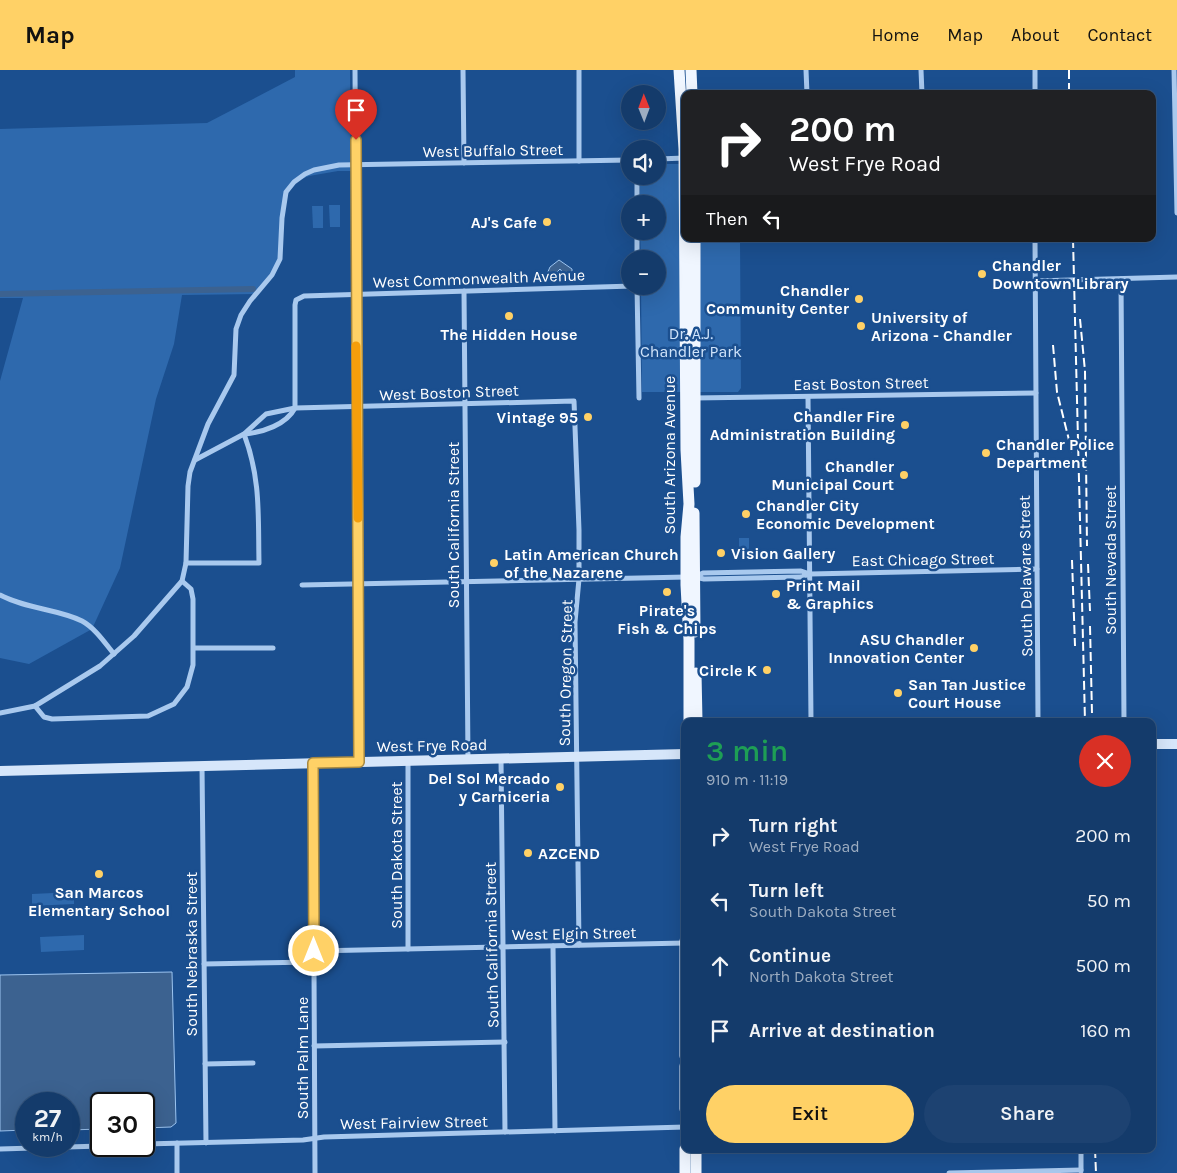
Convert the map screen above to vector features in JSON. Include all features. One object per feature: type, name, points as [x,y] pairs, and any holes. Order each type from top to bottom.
[{"type":"main road","points":[[679,70],[681,99]]},
{"type":"main road","points":[[691,70],[692,90]]},
{"type":"main road","points":[[688,242],[690,279]]},
{"type":"main road","points":[[690,279],[695,242]]},
{"type":"main road","name":"South Arizona Avenue","points":[[690,279],[691,398],[689,504],[686,537],[691,600],[693,707],[696,718]]},
{"type":"main road","name":"South Arizona Avenue","points":[[690,718],[693,707]]},
{"type":"main road","points":[[685,1153],[685,1173]]},
{"type":"main road","points":[[696,1153],[696,1173]]},
{"type":"street","points":[[355,70],[359,762]]},
{"type":"street","points":[[463,70],[464,163]]},
{"type":"street","points":[[579,70],[579,161]]},
{"type":"street","points":[[806,70],[806,90]]},
{"type":"street","points":[[921,70],[922,90]]},
{"type":"street","points":[[1035,70],[1035,90]]},
{"type":"street","points":[[1174,70],[1177,213]]},
{"type":"street","points":[[666,159],[681,158]]},
{"type":"street","name":"West Buffalo Street","points":[[182,581],[186,563],[188,486],[194,460],[208,424],[234,375],[236,329],[250,301],[272,275],[280,259],[282,218],[286,192],[294,182],[314,170],[332,166],[621,160]]},
{"type":"street","name":"South Delaware Street","points":[[1035,242],[1038,718]]},
{"type":"street","points":[[1036,281],[1177,277]]},
{"type":"street","name":"South Nevada Street","points":[[1121,279],[1124,718]]},
{"type":"street","name":"West Commonwealth Avenue","points":[[296,408],[296,300],[304,296],[621,286]]},
{"type":"street","name":"South California Street","points":[[464,291],[468,759]]},
{"type":"street","points":[[637,295],[639,398]]},
{"type":"street","name":"East Boston Street","points":[[691,398],[1036,393]]},
{"type":"street","points":[[808,397],[811,718]]},
{"type":"street","name":"West Boston Street","points":[[194,460],[244,434],[266,414],[296,408],[574,401]]},
{"type":"street","name":"South Oregon Street","points":[[574,401],[579,515],[579,579],[575,622],[579,945]]},
{"type":"street","name":"West Boston Street","points":[[244,434],[258,432],[279,424],[291,416],[296,408]]},
{"type":"street","points":[[186,563],[259,563],[258,482],[252,455],[244,434]]},
{"type":"street","name":"East Chicago Street","points":[[302,585],[690,577],[704,579],[801,577],[810,574],[1037,569]]},
{"type":"street","points":[[0,713],[35,706],[100,666],[159,610],[182,581],[191,589],[194,648],[190,678],[182,695],[174,704],[148,716],[52,719],[44,717],[35,706]]},
{"type":"street","points":[[0,595],[13,602],[81,620],[92,628],[114,654]]},
{"type":"street","points":[[194,648],[273,648]]},
{"type":"street","points":[[1156,744],[1177,744]]},
{"type":"street","name":"West Frye Road","points":[[0,771],[681,754]]},
{"type":"street","name":"South California Street","points":[[501,758],[505,1132]]},
{"type":"street","name":"South Dakota Street","points":[[408,761],[408,949]]},
{"type":"street","name":"South Palm Lane","points":[[313,763],[315,1173]]},
{"type":"street","name":"South Nebraska Street","points":[[202,766],[206,1143]]},
{"type":"street","name":"West Elgin Street","points":[[314,951],[681,942]]},
{"type":"street","points":[[553,946],[555,1131]]},
{"type":"street","points":[[204,964],[314,962]]},
{"type":"street","points":[[314,1046],[505,1042]]},
{"type":"street","points":[[205,1064],[253,1063]]},
{"type":"street","name":"West Fairview Street","points":[[155,1144],[681,1127]]},
{"type":"street","points":[[177,1143],[177,1173]]},
{"type":"street","points":[[0,1149],[90,1146]]},
{"type":"street","points":[[949,1173],[1082,1171],[1081,1153]]},
{"type":"green space","points":[[295,70],[350,70],[351,171],[338,171],[309,176],[294,182],[284,203],[280,259],[257,294],[182,295],[174,344],[156,399],[120,568],[92,629],[29,664],[0,658],[0,381],[23,298],[0,298],[0,129],[207,123],[295,77]]},
{"type":"green space","name":"Dr. A.J. Chandler Park","points":[[666,164],[681,164],[681,242],[740,242],[741,388],[738,392],[642,392],[641,295],[666,295],[666,250],[641,250],[640,240],[666,240],[666,195],[640,195],[640,185],[666,185]]},
{"type":"green space","points":[[329,205],[340,205],[340,227],[330,227]]},
{"type":"green space","points":[[312,206],[323,206],[323,228],[313,228]]},
{"type":"green space","points":[[739,538],[749,538],[749,557],[739,557]]},
{"type":"green space","points":[[74,892],[74,904],[32,906],[32,894]]},
{"type":"green space","points":[[84,935],[84,950],[41,952],[40,937]]},
{"type":"shaded area","points":[[559,260],[572,269],[572,274],[564,274],[560,269],[555,274],[547,274],[550,267]]},
{"type":"shaded area","points":[[172,972],[176,1123],[171,1127],[155,1128],[155,1092],[90,1092],[90,1129],[80,1130],[80,1092],[15,1092],[15,1130],[0,1131],[0,975]]},
{"type":"waterway","points":[[0,294],[253,289]]},
{"type":"railway","points":[[1069,70],[1069,90]]},
{"type":"railway","points":[[1073,242],[1085,718]]},
{"type":"railway","points":[[1080,319],[1085,371],[1087,546]]},
{"type":"railway","points":[[1053,345],[1057,392],[1072,452]]},
{"type":"railway","points":[[1072,560],[1075,646]]},
{"type":"railway","points":[[1088,564],[1090,611]]},
{"type":"railway","points":[[1090,626],[1092,714]]},
{"type":"railway","points":[[1095,1153],[1096,1173]]},
{"type":"slow traffic","points":[[356,346],[358,518]]},
{"type":"place","name":"AJ's Cafe","points":[[547,222]]},
{"type":"place","name":"Chandler Downtown Library","points":[[982,274]]},
{"type":"place","name":"Chandler Community Center","points":[[859,299]]},
{"type":"place","name":"The Hidden House","points":[[509,316]]},
{"type":"place","name":"University of Arizona - Chandler","points":[[861,326]]},
{"type":"place","name":"Vintage 95","points":[[588,417]]},
{"type":"place","name":"Chandler Fire Administration Building","points":[[905,425]]},
{"type":"place","name":"Chandler Police Department","points":[[986,453]]},
{"type":"place","name":"Chandler Municipal Court","points":[[904,475]]},
{"type":"place","name":"Chandler City Economic Development","points":[[746,514]]},
{"type":"place","name":"Vision Gallery","points":[[721,553]]},
{"type":"place","name":"Latin American Church of the Nazarene","points":[[494,563]]},
{"type":"place","name":"Pirate's Fish & Chips","points":[[667,592]]},
{"type":"place","name":"Print Mail & Graphics","points":[[776,594]]},
{"type":"place","name":"ASU Chandler Innovation Center","points":[[974,648]]},
{"type":"place","name":"Circle K","points":[[767,670]]},
{"type":"place","name":"San Tan Justice Court House","points":[[898,693]]},
{"type":"place","name":"Del Sol Mercado y Carniceria","points":[[560,787]]},
{"type":"place","name":"AZCEND","points":[[528,853]]},
{"type":"place","name":"San Marcos Elementary School","points":[[99,874]]},
{"type":"route","points":[[314,951],[313,763],[359,762],[356,140]]}]
